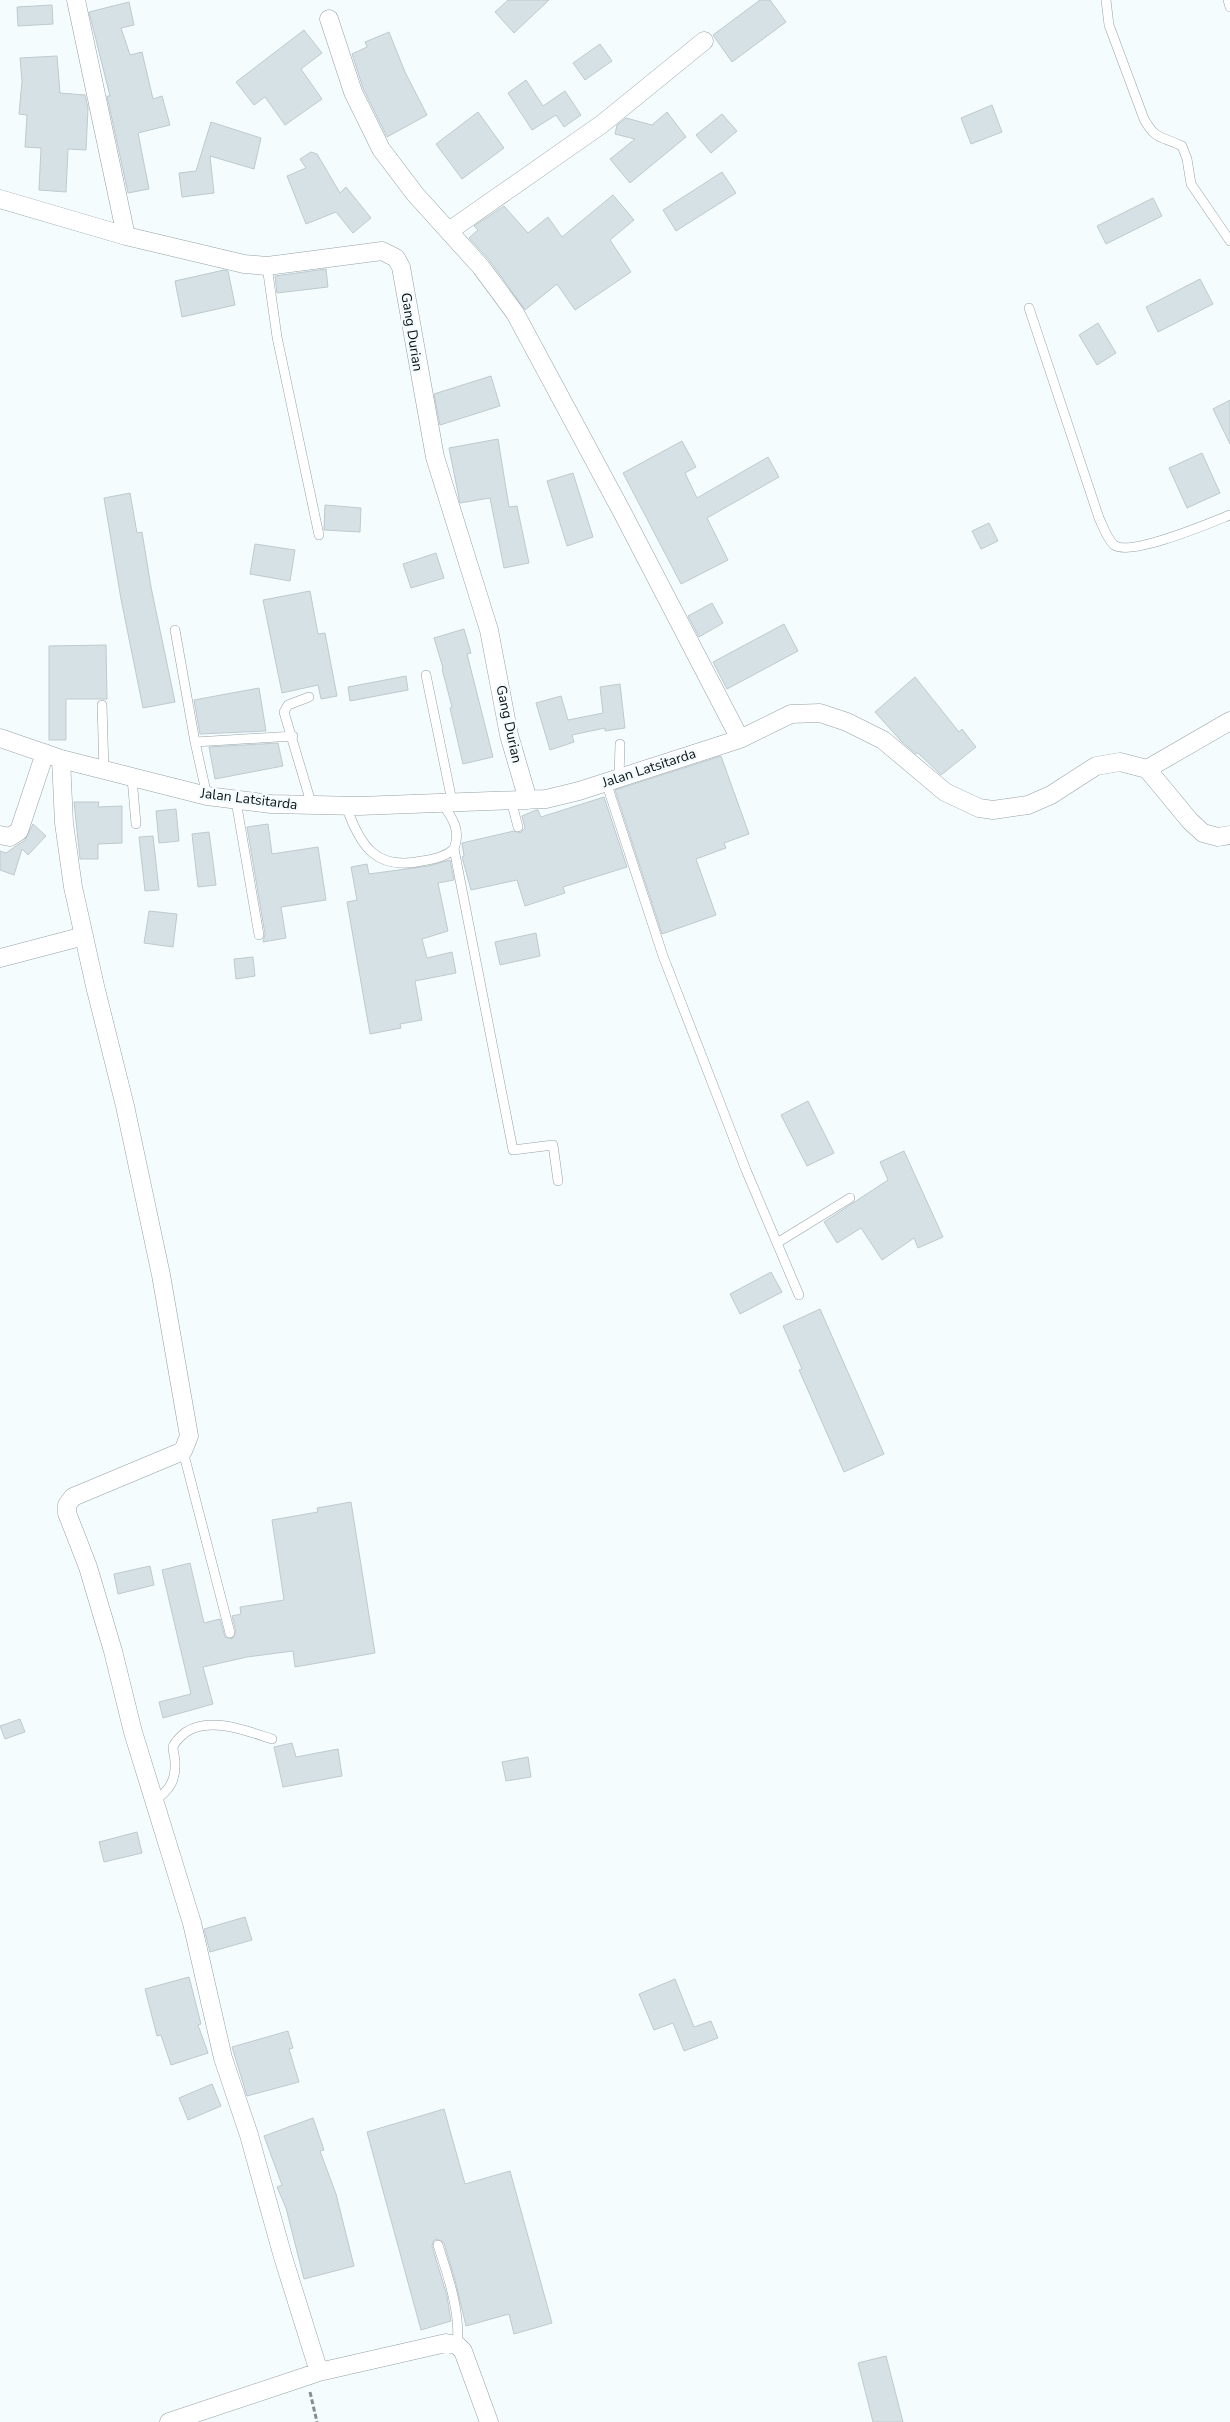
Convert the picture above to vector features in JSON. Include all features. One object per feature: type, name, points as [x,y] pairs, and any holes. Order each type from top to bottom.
[{"type":"street","points":[[76,0],[126,236]]},
{"type":"street","points":[[329,19],[354,92],[378,143],[416,194],[481,267],[515,313],[621,510],[740,739]]},
{"type":"street","points":[[449,231],[602,124],[704,41]]},
{"type":"street","name":"Gang Durian","points":[[0,198],[126,236],[244,264],[267,266],[382,251],[396,258],[401,267],[435,457],[489,630],[510,735],[519,800]]},
{"type":"street","name":"Jalan Latsitarda","points":[[0,738],[104,771],[207,796],[236,801],[312,806],[519,800],[568,794],[740,739],[791,714],[820,713],[847,722],[883,740],[954,797],[980,808],[993,810],[1028,805],[1051,795],[1096,766],[1112,762],[1146,769]]},
{"type":"street","points":[[1230,721],[1146,769],[1190,821],[1203,833],[1218,837],[1230,834]]},
{"type":"street","points":[[0,835],[10,838],[19,831],[53,756]]},
{"type":"street","points":[[53,756],[68,859],[84,936],[125,1106],[161,1276],[189,1430],[189,1439],[183,1451],[73,1497],[66,1508],[67,1517],[88,1567],[154,1801],[192,1923],[224,2058],[249,2135],[283,2257],[312,2374]]},
{"type":"street","points":[[0,958],[84,936]]},
{"type":"street","points":[[169,2422],[312,2374],[438,2344],[457,2345],[463,2351],[489,2422]]},
{"type":"lane","points":[[1106,0],[1109,25],[1144,119],[1152,133],[1157,137],[1182,146],[1187,160],[1191,184],[1230,241]]},
{"type":"lane","points":[[1228,0],[1230,7]]},
{"type":"lane","points":[[267,266],[277,337],[319,535]]},
{"type":"lane","points":[[1029,308],[1098,518],[1114,545],[1124,549],[1142,546],[1230,516]]},
{"type":"lane","points":[[176,630],[195,742],[207,796]]},
{"type":"lane","points":[[426,675],[446,802],[457,834],[454,849],[513,1150],[553,1145],[558,1180]]},
{"type":"lane","points":[[309,697],[288,705],[285,710],[312,806]]},
{"type":"lane","points":[[102,705],[104,771]]},
{"type":"lane","points":[[195,742],[293,736]]},
{"type":"lane","points":[[620,744],[612,780],[663,956],[799,1295]]},
{"type":"lane","points":[[132,778],[136,824]]},
{"type":"lane","points":[[518,827],[519,800]]},
{"type":"lane","points":[[236,801],[259,936]]},
{"type":"lane","points":[[346,806],[353,825],[368,848],[384,861],[407,864],[442,857],[454,849]]},
{"type":"lane","points":[[777,1243],[850,1198]]},
{"type":"lane","points":[[183,1451],[230,1634]]},
{"type":"lane","points":[[154,1801],[165,1794],[172,1785],[175,1762],[173,1748],[176,1741],[190,1730],[206,1726],[222,1726],[272,1739]]},
{"type":"lane","points":[[438,2245],[453,2302],[458,2329],[457,2345]]},
{"type":"path","points":[[312,2374],[318,2422]]},
{"type":"building","points":[[508,0],[549,0],[514,33],[495,12]]},
{"type":"building","points":[[760,0],[770,0],[786,22],[732,62],[713,35]]},
{"type":"building","points":[[129,2],[134,25],[121,28],[130,55],[142,52],[153,99],[162,96],[170,125],[138,133],[149,189],[128,193],[107,96],[110,96],[89,12]]},
{"type":"building","points":[[52,5],[53,24],[18,26],[17,7]]},
{"type":"building","points":[[304,30],[322,53],[301,69],[322,99],[285,125],[265,97],[254,105],[236,82]]},
{"type":"building","points":[[389,32],[405,72],[427,115],[387,137],[363,88],[352,54],[367,47],[365,42]]},
{"type":"building","points":[[600,44],[612,61],[585,80],[573,63]]},
{"type":"building","points":[[57,56],[60,93],[85,95],[88,108],[86,150],[68,149],[66,192],[39,190],[41,148],[25,147],[27,115],[19,114],[22,81],[20,58]]},
{"type":"building","points":[[526,80],[543,106],[565,91],[581,115],[564,127],[556,115],[532,130],[508,93]]},
{"type":"building","points":[[992,105],[1002,132],[971,144],[961,118]]},
{"type":"building","points":[[478,112],[504,148],[462,179],[436,144]]},
{"type":"building","points":[[667,112],[686,137],[630,183],[610,159],[635,139],[615,134],[617,125],[626,118],[652,125]]},
{"type":"building","points":[[722,114],[737,131],[711,153],[696,135]]},
{"type":"building","points":[[211,122],[261,138],[254,169],[210,156],[214,193],[182,197],[179,173],[196,171]]},
{"type":"building","points":[[311,152],[317,154],[340,193],[346,187],[371,218],[353,233],[336,212],[306,224],[287,176],[306,168],[300,159]]},
{"type":"building","points":[[722,172],[736,193],[676,231],[663,210]]},
{"type":"building","points":[[613,195],[634,220],[610,240],[631,272],[575,310],[557,284],[525,310],[490,261],[469,238],[478,230],[474,226],[504,206],[528,233],[548,217],[562,237]]},
{"type":"building","points":[[1153,198],[1162,216],[1106,244],[1097,226]]},
{"type":"building","points":[[326,269],[328,287],[277,293],[275,276]]},
{"type":"building","points":[[224,270],[228,271],[235,305],[182,317],[175,281]]},
{"type":"building","points":[[1200,279],[1213,304],[1158,332],[1146,307]]},
{"type":"building","points":[[1098,323],[1116,353],[1097,365],[1079,335]]},
{"type":"building","points":[[491,376],[500,406],[440,425],[434,394]]},
{"type":"building","points":[[1230,400],[1230,444],[1213,409]]},
{"type":"building","points":[[498,439],[509,507],[517,506],[529,563],[504,568],[490,498],[460,503],[449,448]]},
{"type":"building","points":[[682,441],[696,467],[685,473],[697,498],[768,457],[779,477],[707,518],[728,560],[681,584],[623,473]]},
{"type":"building","points":[[1202,453],[1220,493],[1187,508],[1169,468]]},
{"type":"building","points":[[573,473],[593,537],[567,546],[547,481]]},
{"type":"building","points":[[130,493],[137,533],[142,532],[151,587],[175,702],[143,708],[121,599],[104,498]]},
{"type":"building","points":[[325,505],[361,508],[360,532],[324,530]]},
{"type":"building","points":[[989,523],[998,541],[981,549],[972,531]]},
{"type":"building","points":[[255,544],[295,550],[290,581],[250,574]]},
{"type":"building","points":[[436,553],[444,578],[411,588],[403,564]]},
{"type":"building","points":[[310,591],[318,634],[325,633],[337,696],[321,699],[318,685],[282,693],[263,600]]},
{"type":"building","points":[[712,603],[723,623],[699,637],[688,616]]},
{"type":"building","points":[[784,624],[798,651],[727,689],[713,662]]},
{"type":"building","points":[[464,629],[471,653],[467,654],[493,757],[463,764],[450,708],[452,707],[434,638]]},
{"type":"building","points":[[106,645],[107,699],[66,699],[66,740],[49,740],[49,646]]},
{"type":"building","points":[[406,676],[408,690],[350,701],[348,687]]},
{"type":"building","points":[[915,677],[959,732],[962,729],[976,747],[941,775],[918,753],[916,754],[902,742],[875,712]]},
{"type":"building","points":[[620,684],[625,728],[605,731],[605,728],[572,735],[574,742],[550,750],[536,703],[561,696],[568,720],[603,713],[600,687]]},
{"type":"building","points":[[259,688],[266,731],[200,734],[194,700]]},
{"type":"building","points":[[278,743],[283,766],[215,779],[209,747]]},
{"type":"building","points":[[721,756],[749,834],[724,843],[726,848],[696,859],[716,915],[662,934],[615,790]]},
{"type":"building","points":[[604,797],[627,867],[563,887],[565,893],[525,906],[517,880],[471,890],[462,857],[464,856],[462,843],[514,831],[520,833],[525,828],[522,816],[536,810],[538,810],[541,817]]},
{"type":"building","points":[[74,802],[99,802],[98,807],[122,806],[122,843],[98,844],[98,859],[80,859]]},
{"type":"building","points":[[176,809],[179,841],[159,843],[156,811]]},
{"type":"building","points":[[33,824],[46,836],[28,855],[22,849],[14,875],[0,870],[0,851],[6,853],[25,840]]},
{"type":"building","points":[[268,824],[272,854],[318,847],[326,900],[281,907],[286,938],[263,942],[265,934],[247,827]]},
{"type":"building","points":[[209,832],[216,885],[198,887],[192,834]]},
{"type":"building","points":[[153,836],[159,890],[145,891],[139,837]]},
{"type":"building","points":[[450,860],[454,880],[438,883],[448,931],[422,939],[427,958],[452,952],[456,973],[415,981],[422,1020],[400,1024],[401,1028],[370,1034],[347,902],[357,900],[351,867],[367,864],[369,874],[428,866]]},
{"type":"building","points":[[149,911],[177,914],[173,947],[144,943]]},
{"type":"building","points":[[536,933],[540,956],[500,965],[495,942]]},
{"type":"building","points":[[253,957],[255,976],[236,979],[234,959]]},
{"type":"building","points":[[808,1101],[834,1153],[807,1166],[781,1115]]},
{"type":"building","points":[[904,1151],[943,1237],[918,1248],[914,1238],[882,1260],[861,1228],[837,1243],[824,1222],[888,1180],[880,1162]]},
{"type":"building","points":[[771,1272],[782,1292],[740,1314],[730,1294]]},
{"type":"building","points":[[820,1309],[884,1454],[844,1472],[799,1370],[802,1369],[783,1326]]},
{"type":"building","points":[[351,1502],[375,1653],[295,1667],[293,1651],[247,1657],[203,1667],[213,1704],[163,1718],[159,1702],[191,1694],[162,1570],[190,1563],[204,1623],[220,1619],[225,1637],[232,1639],[236,1632],[232,1616],[241,1614],[240,1607],[284,1600],[272,1520],[318,1512],[317,1508]]},
{"type":"building","points":[[150,1566],[154,1585],[118,1594],[114,1574]]},
{"type":"building","points":[[20,1719],[25,1732],[5,1739],[0,1726]]},
{"type":"building","points":[[292,1743],[296,1757],[338,1749],[342,1776],[283,1787],[274,1747]]},
{"type":"building","points":[[528,1757],[531,1777],[506,1781],[502,1762]]},
{"type":"building","points":[[137,1832],[142,1853],[104,1862],[99,1842]]},
{"type":"building","points":[[245,1917],[252,1940],[210,1952],[204,1929]]},
{"type":"building","points":[[189,1977],[201,2024],[198,2025],[208,2053],[171,2065],[161,2035],[157,2036],[145,1989]]},
{"type":"building","points":[[675,1979],[694,2027],[711,2021],[718,2038],[684,2051],[673,2023],[654,2030],[639,1994]]},
{"type":"building","points":[[288,2031],[293,2048],[289,2049],[299,2082],[247,2096],[232,2047]]},
{"type":"building","points":[[212,2084],[221,2106],[188,2120],[179,2098]]},
{"type":"building","points":[[444,2109],[465,2184],[510,2171],[552,2323],[514,2334],[509,2314],[466,2326],[444,2243],[437,2239],[433,2241],[432,2246],[447,2296],[451,2321],[421,2330],[367,2132]]},
{"type":"building","points":[[313,2118],[324,2150],[320,2151],[336,2194],[354,2266],[304,2279],[286,2208],[277,2187],[282,2185],[264,2136]]},
{"type":"building","points":[[886,2356],[903,2422],[873,2422],[858,2363]]}]
